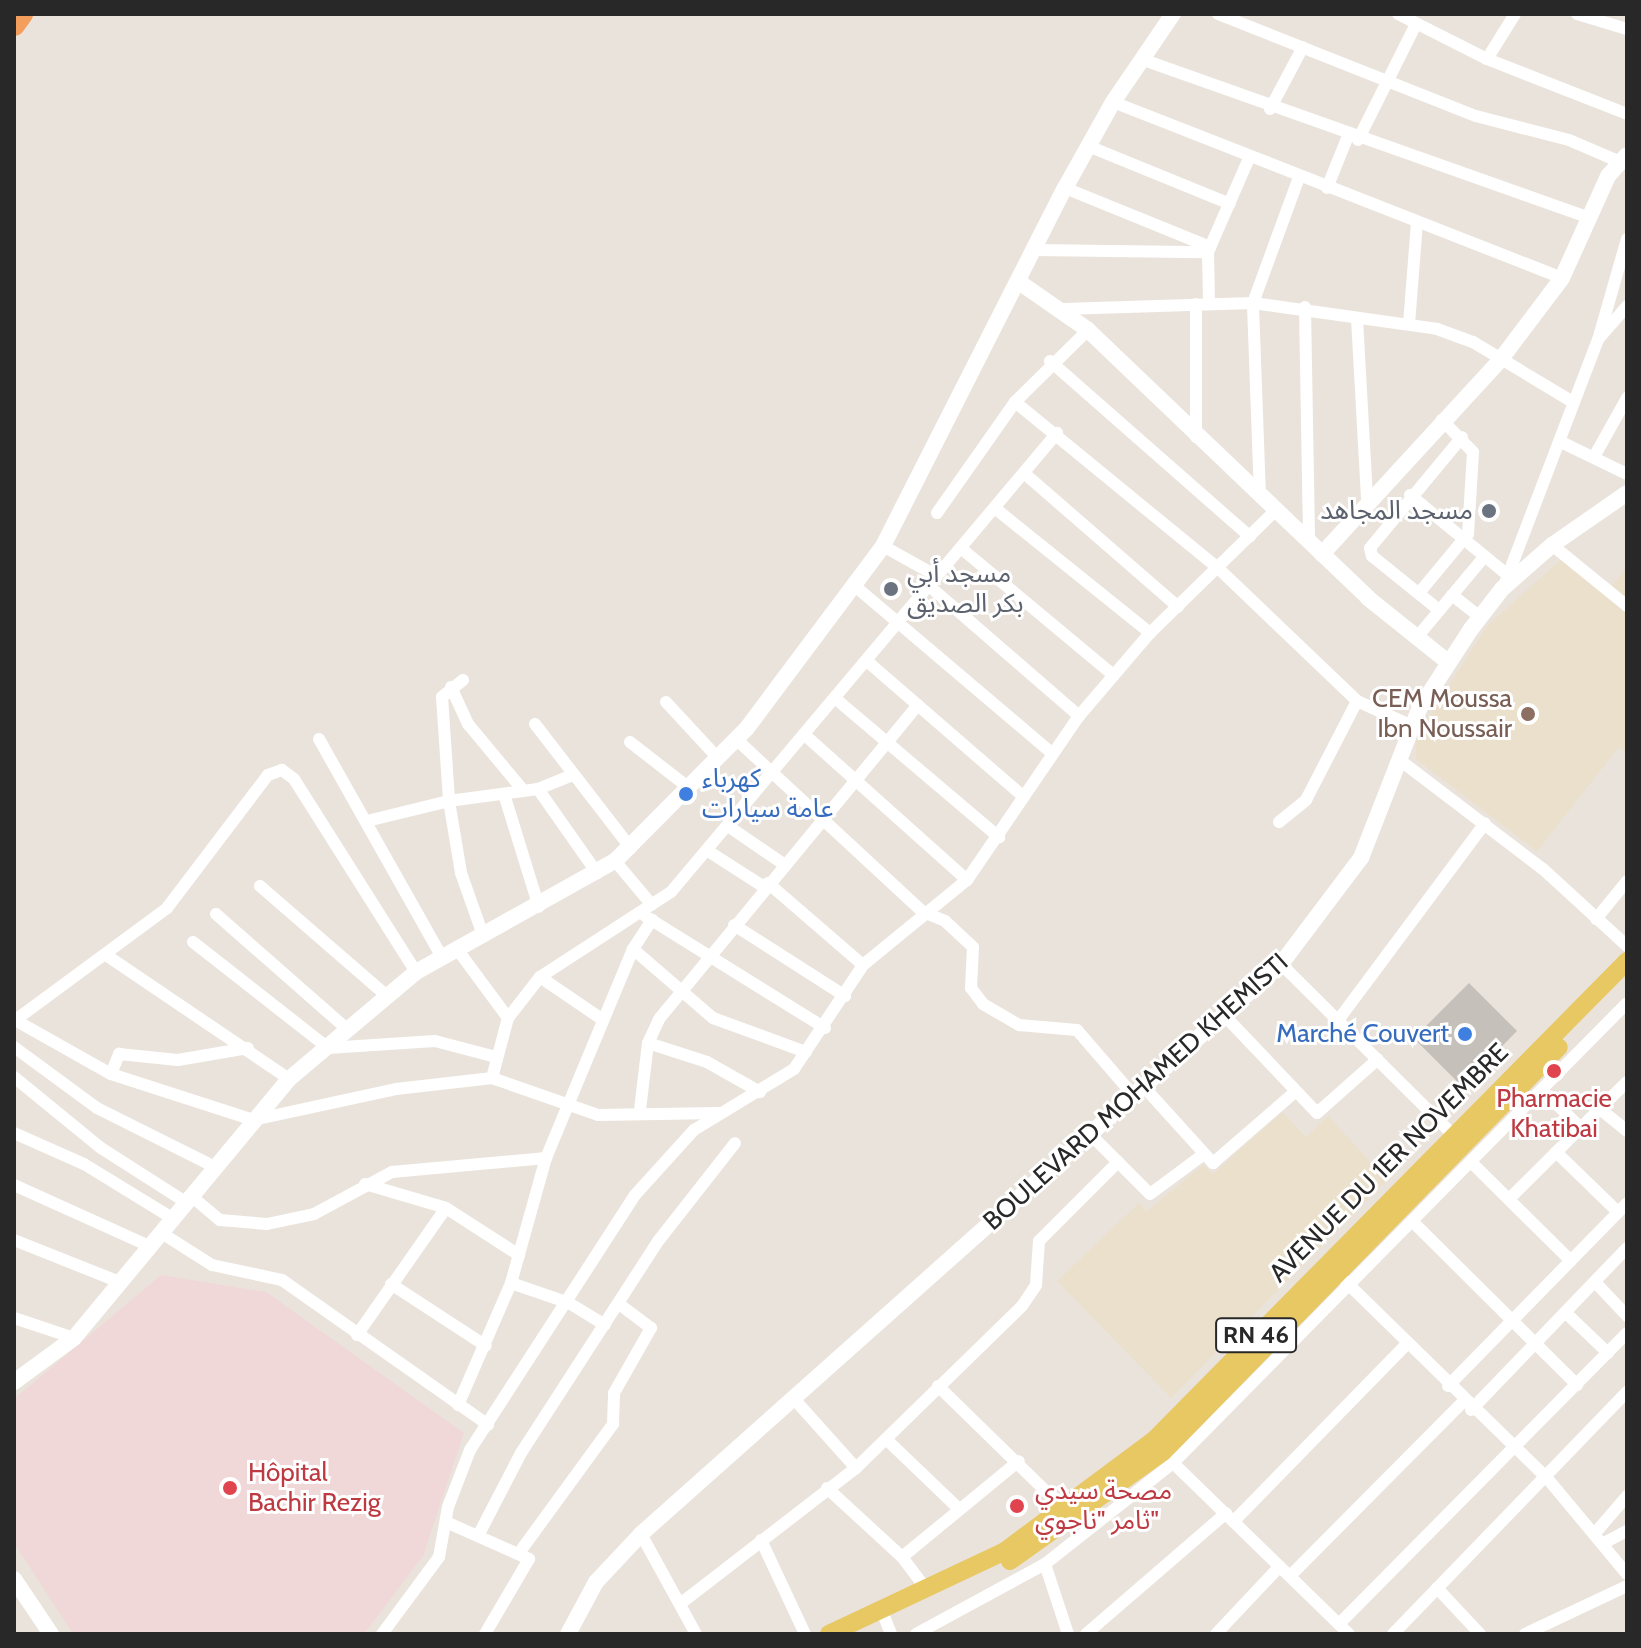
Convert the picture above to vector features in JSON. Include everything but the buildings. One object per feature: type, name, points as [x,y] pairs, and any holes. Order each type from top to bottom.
[{"type":"highway","points":[[14,25],[22,14]]},
{"type":"main road","points":[[14,1382],[74,1338],[122,1283],[213,1166],[289,1079],[416,972],[539,907],[615,861],[736,739],[856,587],[883,546],[1065,188],[1113,102],[1173,14]]},
{"type":"main road","points":[[1322,554],[1367,498],[1501,359],[1562,278],[1589,218],[1623,158]]},
{"type":"main road","points":[[1019,282],[1063,309],[1088,330],[1309,543],[1448,662]]},
{"type":"main road","name":"BOULEVARD MOHAMED KHEMISTI","points":[[568,1634],[596,1582],[641,1534],[1281,964],[1361,858],[1412,726],[1448,662],[1480,617],[1506,582],[1552,545],[1627,493]]},
{"type":"main road","name":"AVENUE DU 1ER NOVEMBRE","points":[[829,1634],[886,1621],[926,1589],[1005,1551],[1066,1511],[1155,1439],[1338,1274],[1453,1135],[1627,961]]},
{"type":"main road","name":"AVENUE DU 1ER NOVEMBRE","points":[[856,1634],[1044,1541],[1168,1457],[1338,1274],[1627,980]]},
{"type":"main road","points":[[17,1590],[51,1634]]},
{"type":"street","points":[[1218,14],[1387,80],[1623,158]]},
{"type":"street","points":[[1398,14],[1487,59],[1627,114]]},
{"type":"street","points":[[1487,59],[1515,14]]},
{"type":"street","points":[[1577,14],[1627,29]]},
{"type":"street","points":[[1327,188],[1416,24]]},
{"type":"street","points":[[1270,109],[1303,47]]},
{"type":"street","points":[[1141,59],[1270,109],[1589,218]]},
{"type":"street","points":[[1113,102],[1249,158],[1562,278]]},
{"type":"street","points":[[1088,146],[1230,204]]},
{"type":"street","points":[[1196,437],[1209,249],[1249,158]]},
{"type":"street","points":[[1260,496],[1253,303],[1299,177]]},
{"type":"street","points":[[1065,188],[1209,249]]},
{"type":"street","points":[[1409,324],[1417,222]]},
{"type":"street","points":[[1410,495],[1484,557],[1506,582],[1598,340],[1627,239]]},
{"type":"street","points":[[1034,250],[1209,249]]},
{"type":"street","points":[[1063,309],[1253,303],[1305,307],[1357,319],[1409,324],[1455,334],[1573,402]]},
{"type":"street","points":[[1598,340],[1627,306]]},
{"type":"street","points":[[1305,307],[1309,543]]},
{"type":"street","points":[[1357,319],[1367,498]]},
{"type":"street","points":[[937,513],[1015,402],[1050,361],[1088,330]]},
{"type":"street","points":[[1050,361],[1250,537]]},
{"type":"street","points":[[1594,457],[1627,398]]},
{"type":"street","points":[[1015,402],[1057,433],[1218,568],[1357,701],[1412,726]]},
{"type":"street","points":[[1419,593],[1463,541],[1474,456],[1462,437],[1442,420]]},
{"type":"street","points":[[492,1078],[508,1018],[540,977],[652,905],[708,851],[901,624],[932,580],[962,549],[1057,433]]},
{"type":"street","points":[[1439,610],[1370,552],[1410,495],[1462,437]]},
{"type":"street","points":[[1561,442],[1627,474]]},
{"type":"street","points":[[1024,473],[1178,607]]},
{"type":"street","points":[[996,509],[1150,633]]},
{"type":"street","points":[[382,1634],[439,1557],[446,1522],[470,1450],[569,1303],[635,1195],[718,1113],[784,1079],[825,1028],[863,965],[923,912],[967,880],[999,837],[1052,753],[1113,675],[1150,633],[1275,511]]},
{"type":"street","points":[[1552,545],[1627,606]]},
{"type":"street","points":[[883,546],[932,580],[1079,716]]},
{"type":"street","points":[[962,549],[1113,675]]},
{"type":"street","points":[[1418,636],[1484,557]]},
{"type":"street","points":[[856,587],[1052,753]]},
{"type":"street","points":[[1452,595],[1480,617]]},
{"type":"street","points":[[868,662],[1024,797]]},
{"type":"street","points":[[483,935],[461,873],[449,801],[442,697],[457,683],[468,724],[523,790]]},
{"type":"street","points":[[836,699],[999,837]]},
{"type":"street","points":[[1279,822],[1306,800],[1357,701]]},
{"type":"street","points":[[666,702],[717,757]]},
{"type":"street","points":[[640,1110],[648,1043],[681,991],[782,863],[918,705]]},
{"type":"street","points":[[535,724],[570,776],[631,848]]},
{"type":"street","points":[[806,736],[967,880]]},
{"type":"street","points":[[319,739],[442,957]]},
{"type":"street","points":[[736,739],[823,816],[923,912],[945,921],[973,947],[971,988],[983,1004],[1019,1025],[1077,1030],[1204,1154],[1220,1161],[1295,1092]]},
{"type":"street","points":[[630,742],[689,788]]},
{"type":"street","points":[[1401,761],[1485,823],[1627,946]]},
{"type":"street","points":[[416,972],[294,779],[282,770],[268,775],[167,908],[14,1020],[111,1074],[253,1120],[396,1089],[492,1078],[567,1107],[598,1115],[640,1110],[718,1113]]},
{"type":"street","points":[[367,821],[449,801],[538,789],[570,776]]},
{"type":"street","points":[[538,789],[597,873]]},
{"type":"street","points":[[504,794],[539,907]]},
{"type":"street","points":[[1339,1019],[1485,823]]},
{"type":"street","points":[[728,826],[782,863]]},
{"type":"street","points":[[708,851],[766,885],[863,965]]},
{"type":"street","points":[[615,861],[652,905]]},
{"type":"street","points":[[1596,919],[1627,881]]},
{"type":"street","points":[[260,886],[386,995]]},
{"type":"street","points":[[639,913],[825,1028]]},
{"type":"street","points":[[216,914],[347,1029]]},
{"type":"street","points":[[458,1405],[511,1283],[546,1158],[633,949],[652,920]]},
{"type":"street","points":[[734,925],[845,996]]},
{"type":"street","points":[[193,942],[328,1048],[435,1041],[496,1057]]},
{"type":"street","points":[[457,949],[508,1018]]},
{"type":"street","points":[[633,949],[713,1018],[806,1052]]},
{"type":"street","points":[[106,955],[248,1048],[289,1079]]},
{"type":"street","points":[[1281,964],[1453,1135]]},
{"type":"street","points":[[540,977],[603,1020]]},
{"type":"street","points":[[1627,1003],[1414,1223],[1338,1274],[1512,1450],[1547,1478],[1627,1574]]},
{"type":"street","points":[[1224,1015],[1295,1092],[1321,1113],[1378,1059]]},
{"type":"street","points":[[648,1043],[707,1062],[760,1092]]},
{"type":"street","points":[[14,1047],[97,1108],[213,1166]]},
{"type":"street","points":[[111,1074],[119,1054],[178,1060],[248,1048]]},
{"type":"street","points":[[14,1077],[101,1148],[220,1220],[267,1224],[314,1214],[365,1184],[429,1164],[546,1158]]},
{"type":"street","points":[[1509,1199],[1627,1082]]},
{"type":"street","points":[[1542,1090],[1581,1128]]},
{"type":"street","points":[[1600,1109],[1627,1131]]},
{"type":"street","points":[[14,1133],[84,1164],[172,1218]]},
{"type":"street","points":[[1091,1135],[1150,1194],[1204,1154]]},
{"type":"street","points":[[479,1534],[521,1453],[619,1304],[735,1143]]},
{"type":"street","points":[[1448,1386],[1623,1210],[1556,1152]]},
{"type":"street","points":[[680,1604],[856,1468],[1022,1306],[1036,1285],[1039,1241],[1118,1162]]},
{"type":"street","points":[[1472,1163],[1571,1261]]},
{"type":"street","points":[[365,1184],[446,1208],[519,1255]]},
{"type":"street","points":[[14,1185],[149,1246]]},
{"type":"street","points":[[357,1335],[446,1208]]},
{"type":"street","points":[[1414,1223],[1577,1385]]},
{"type":"street","points":[[160,1232],[212,1265],[282,1280],[488,1425]]},
{"type":"street","points":[[14,1240],[122,1283]]},
{"type":"street","points":[[1290,1576],[1536,1343],[1627,1248]]},
{"type":"street","points":[[1595,1282],[1627,1316]]},
{"type":"street","points":[[511,1283],[569,1303],[605,1325]]},
{"type":"street","points":[[391,1284],[486,1346]]},
{"type":"street","points":[[519,1553],[613,1424],[614,1393],[651,1328],[619,1304]]},
{"type":"street","points":[[1566,1313],[1608,1353]]},
{"type":"street","points":[[14,1318],[74,1338]]},
{"type":"street","points":[[1339,1624],[1627,1333]]},
{"type":"street","points":[[1086,1634],[1230,1517],[1406,1345]]},
{"type":"street","points":[[938,1386],[1019,1461],[1066,1511]]},
{"type":"street","points":[[1393,1634],[1627,1392]]},
{"type":"street","points":[[795,1400],[856,1468]]},
{"type":"street","points":[[886,1439],[959,1509]]},
{"type":"street","points":[[916,1634],[1045,1564],[1168,1457],[1349,1634]]},
{"type":"street","points":[[902,1557],[1019,1461]]},
{"type":"street","points":[[827,1488],[902,1557],[926,1589]]},
{"type":"street","points":[[1600,1538],[1627,1496]]},
{"type":"street","points":[[446,1522],[519,1553],[529,1564],[485,1634]]},
{"type":"street","points":[[1600,1538],[1627,1531]]},
{"type":"street","points":[[641,1534],[696,1634]]},
{"type":"street","points":[[761,1540],[805,1634]]},
{"type":"street","points":[[1045,1564],[1068,1634]]},
{"type":"street","points":[[1216,1634],[1280,1566]]},
{"type":"street","points":[[1525,1634],[1627,1586]]},
{"type":"street","points":[[1437,1588],[1480,1634]]},
{"type":"shaded area","name":"CEM Moussa Ibn Noussair","points":[[1567,554],[1609,589],[1627,567],[1627,753],[1619,747],[1537,851],[1416,759],[1416,737],[1487,626]]},
{"type":"shaded area","points":[[1282,1112],[1306,1137],[1328,1116],[1387,1180],[1171,1398],[1057,1281],[1139,1203],[1146,1212],[1203,1165],[1213,1174]]},
{"type":"shaded area","name":"Hôpital Bachir Rezig","points":[[161,1275],[266,1292],[464,1433],[423,1556],[364,1634],[73,1634],[14,1543],[14,1399]]},
{"type":"place","name":"مسجد المجاهد","points":[[1489,511]]},
{"type":"place","name":"مسجد أبي بكر الصديق","points":[[891,589]]},
{"type":"place","name":"CEM Moussa Ibn Noussair","points":[[1528,714]]},
{"type":"place","name":"كهرباء عامة سيارات","points":[[686,794]]},
{"type":"place","name":"Marché Couvert","points":[[1465,1034]]},
{"type":"place","name":"Pharmacie Khatibai","points":[[1554,1071]]},
{"type":"place","name":"Hôpital Bachir Rezig","points":[[230,1488]]},
{"type":"place","name":"مصحة سيدي ثامر \"ناجوي\"","points":[[1017,1506]]}]
